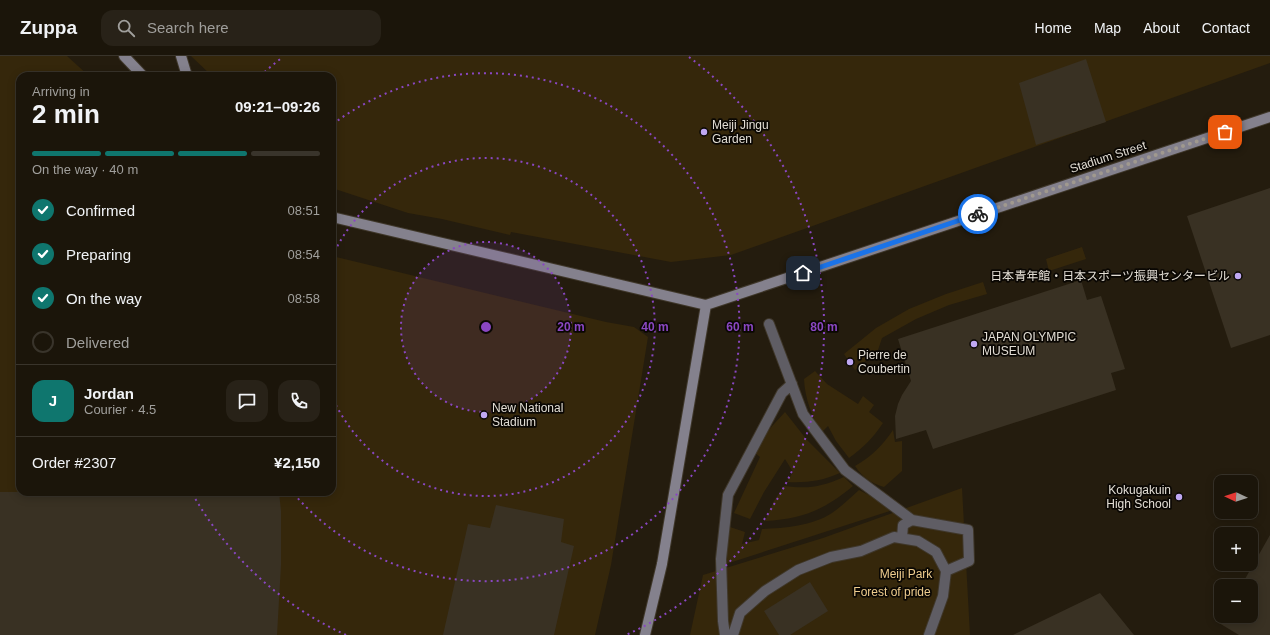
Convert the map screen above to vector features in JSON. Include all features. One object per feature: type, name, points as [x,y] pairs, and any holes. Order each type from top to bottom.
[{"type":"street","points":[[124,56],[139,72]]},
{"type":"street","points":[[181,56],[187,72]]},
{"type":"street","name":"Stadium Street","points":[[706,305],[1270,117]]},
{"type":"street","points":[[336,218],[706,305],[662,564],[645,635]]},
{"type":"street","points":[[769,324],[803,414],[844,470],[912,520],[968,530],[969,561],[946,571]]},
{"type":"street","points":[[725,635],[723,621],[721,559],[728,495],[782,393],[792,384]]},
{"type":"street","points":[[902,538],[903,526],[912,520]]},
{"type":"street","points":[[733,635],[740,613],[765,591],[798,570],[831,557],[861,551],[894,537],[918,541],[936,552],[946,571],[943,596],[929,635]]},
{"type":"green space","name":"New National Stadium","points":[[0,56],[67,56],[85,72],[16,72],[16,496],[336,496],[336,257],[606,322],[634,327],[648,337],[611,565],[595,635],[0,635]]},
{"type":"green space","name":"Meiji Jingu Garden","points":[[191,56],[1270,56],[1270,63],[731,255],[671,262],[511,232],[510,235],[442,219],[408,213],[336,189],[336,72],[208,72]]},
{"type":"green space","points":[[1082,247],[1086,259],[1049,271],[1046,259]]},
{"type":"green space","points":[[983,282],[987,294],[949,305],[916,319],[882,338],[878,350],[855,370],[844,354],[876,328],[909,309],[946,294]]},
{"type":"green space","points":[[815,371],[827,384],[858,404],[863,396],[874,405],[869,412],[883,423],[868,442],[849,458],[836,441],[828,426],[821,433],[812,414],[807,401],[804,379]]},
{"type":"green space","points":[[785,412],[807,440],[840,473],[814,481],[787,482],[793,472],[785,459],[764,492],[750,519],[734,513],[760,457],[754,452],[763,436]]},
{"type":"green space","points":[[893,430],[895,442],[902,441],[902,471],[884,487],[868,480],[855,466],[876,450]]},
{"type":"green space","points":[[844,477],[853,486],[822,507],[812,512],[791,518],[765,521],[774,501],[784,486],[815,486]]},
{"type":"green space","name":"Meiji Park","points":[[962,488],[970,635],[690,635],[703,575],[823,538]]},
{"type":"green space","points":[[859,490],[896,509],[726,564],[727,539],[730,527],[745,532],[742,544],[759,540],[762,529],[807,524],[832,513]]},
{"type":"building","points":[[1086,59],[1106,122],[1036,145],[1019,83]]},
{"type":"building","name":"日本青年館・日本スポーツ振興センタービル","points":[[1270,188],[1270,335],[1231,348],[1187,216]]},
{"type":"building","points":[[1081,280],[1087,300],[1101,296],[1125,369],[1111,373],[1116,390],[933,449],[926,430],[896,439],[895,416],[898,404],[911,381],[898,339]]},
{"type":"building","points":[[0,492],[16,492],[16,496],[279,496],[281,511],[281,565],[277,635],[0,635]]},
{"type":"building","points":[[496,505],[564,519],[561,542],[574,546],[554,635],[443,635],[468,524],[490,528]]},
{"type":"building","points":[[1270,535],[1270,635],[1239,635],[1219,623],[1258,623],[1258,579],[1245,579],[1250,571],[1258,571],[1258,556]]},
{"type":"building","points":[[810,582],[828,611],[790,635],[779,635],[764,611]]},
{"type":"building","points":[[1100,593],[1134,635],[1013,635]]},
{"type":"way so far","points":[[978,214],[1225,132]]},
{"type":"place","name":"Meiji Jingu Garden","points":[[704,132]]},
{"type":"place","name":"日本青年館・日本スポーツ振興センタービル","points":[[1238,276]]},
{"type":"place","name":"JAPAN OLYMPIC MUSEUM","points":[[974,344]]},
{"type":"place","name":"Pierre de Coubertin","points":[[850,362]]},
{"type":"place","name":"New National Stadium","points":[[484,415]]},
{"type":"place","name":"Kokugakuin High School","points":[[1179,497]]},
{"type":"route","points":[[803,273],[978,214]]},
{"type":"park label","name":"Forest of pride","points":[[892,592]]}]
